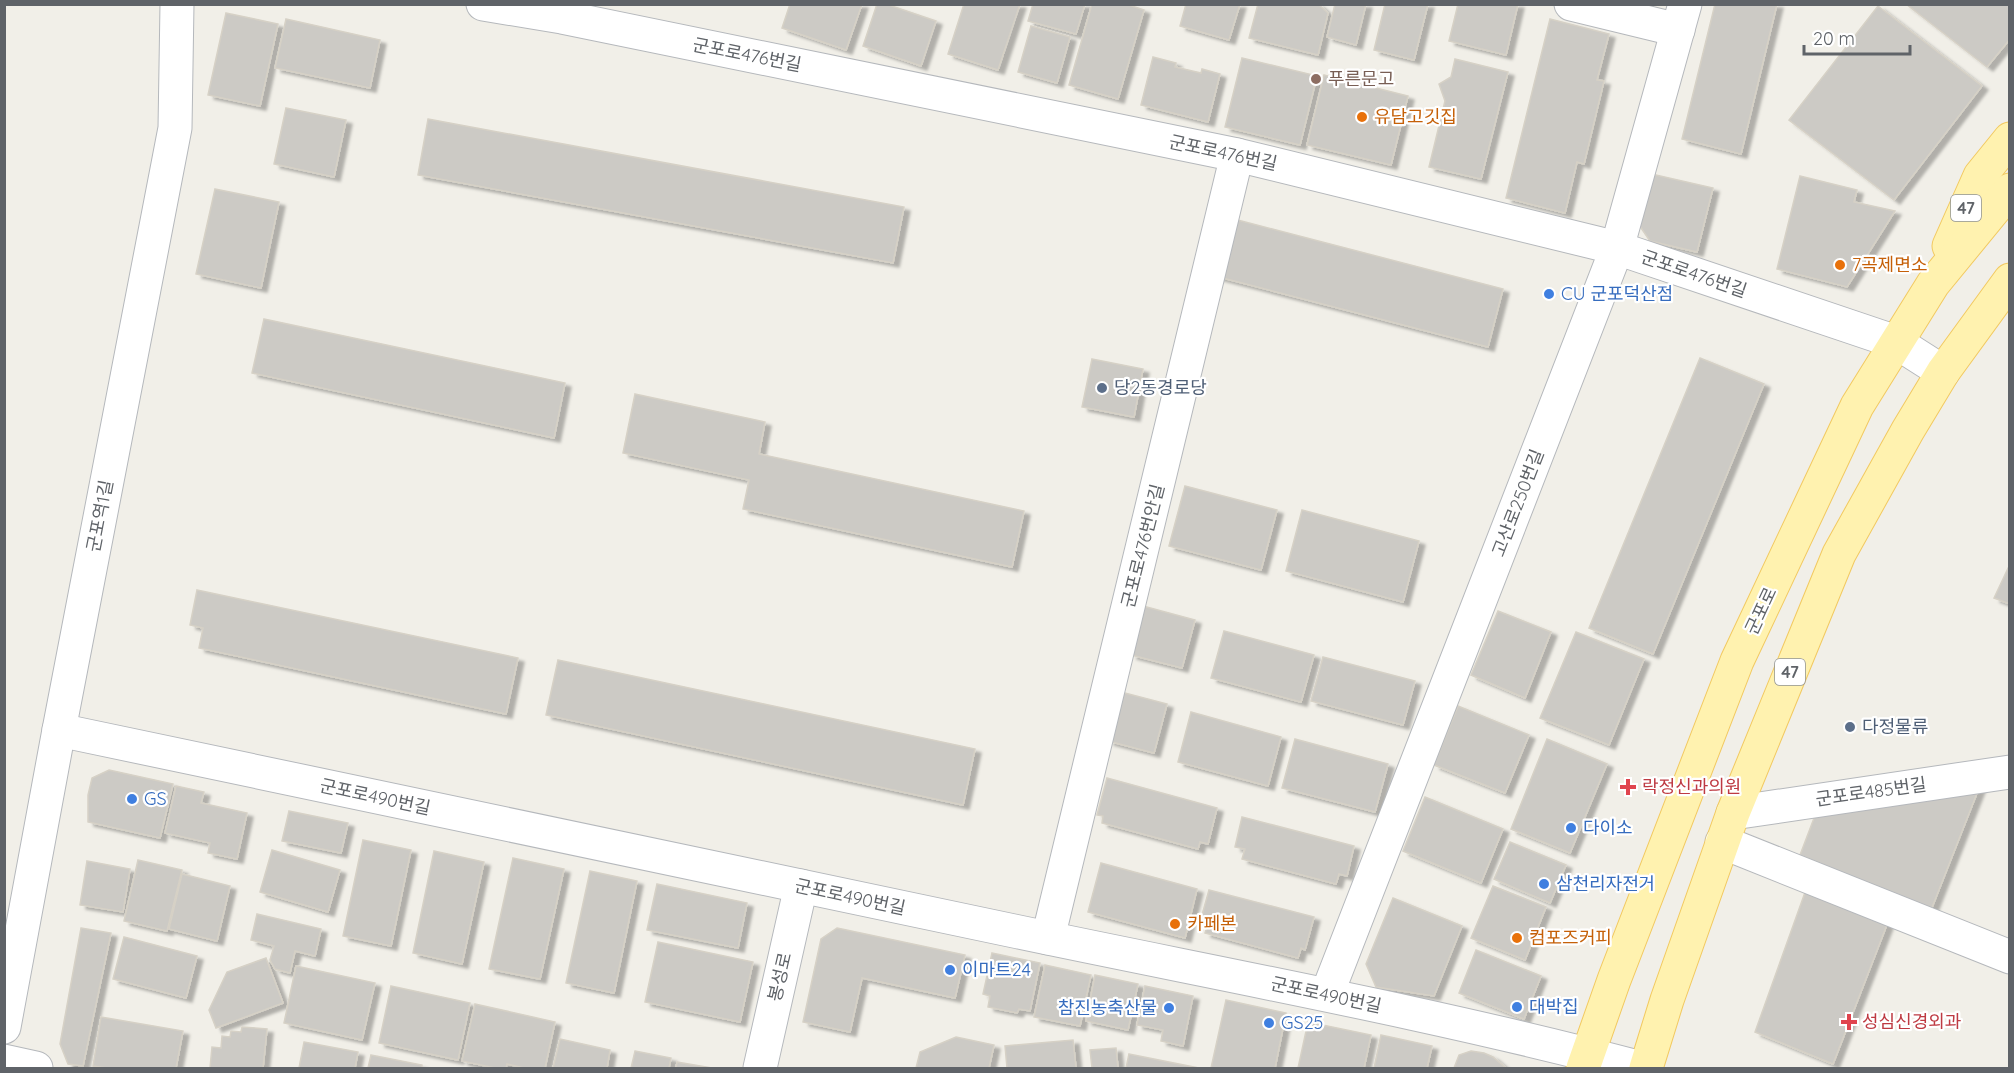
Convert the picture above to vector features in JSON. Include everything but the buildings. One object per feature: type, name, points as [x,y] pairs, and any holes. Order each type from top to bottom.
[{"type":"main road","name":"47","points":[[1933,285],[1980,176],[2010,139]]},
{"type":"main road","name":"군포로","points":[[1585,1061],[1737,661],[1857,406],[1933,285],[2010,190]]},
{"type":"main road","name":"47","points":[[1646,1068],[1727,827],[1839,554],[1942,372],[2004,291]]},
{"type":"street","name":"군포역1길","points":[[4,1027],[175,128],[177,4]]},
{"type":"street","name":"군포로476번길","points":[[483,4],[563,11],[1237,155],[1617,248],[1896,342],[1942,372]]},
{"type":"street","points":[[1571,4],[1682,17]]},
{"type":"street","name":"고산로250번길","points":[[1327,994],[1617,248],[1682,17]]},
{"type":"street","name":"군포로476번안길","points":[[1048,938],[1237,155]]},
{"type":"street","name":"군포로490번길","points":[[59,730],[1048,938],[1327,994],[1585,1061],[1641,1068]]},
{"type":"street","name":"군포로485번길","points":[[1727,827],[2010,772]]},
{"type":"street","points":[[1727,827],[2010,957]]},
{"type":"street","name":"봉성로","points":[[760,1068],[801,886]]},
{"type":"street","points":[[4,1061],[36,1068]]},
{"type":"place","name":"푸른문고","points":[[1316,79]]},
{"type":"place","name":"유담고깃집","points":[[1362,117]]},
{"type":"place","name":"7곡제면소","points":[[1840,265]]},
{"type":"place","name":"CU 군포덕산점","points":[[1549,294]]},
{"type":"place","name":"당2동경로당","points":[[1102,388]]},
{"type":"place","name":"다정물류","points":[[1850,727]]},
{"type":"place","name":"락정신과의원","points":[[1628,787]]},
{"type":"place","name":"GS","points":[[132,799]]},
{"type":"place","name":"다이소","points":[[1571,828]]},
{"type":"place","name":"삼천리자전거","points":[[1544,884]]},
{"type":"place","name":"카페본","points":[[1175,924]]},
{"type":"place","name":"컴포즈커피","points":[[1517,938]]},
{"type":"place","name":"이마트24","points":[[950,970]]},
{"type":"place","name":"대박집","points":[[1517,1007]]},
{"type":"place","name":"참진농축산물","points":[[1169,1008]]},
{"type":"place","name":"성심신경외과","points":[[1849,1022]]},
{"type":"place","name":"GS25","points":[[1269,1023]]}]
